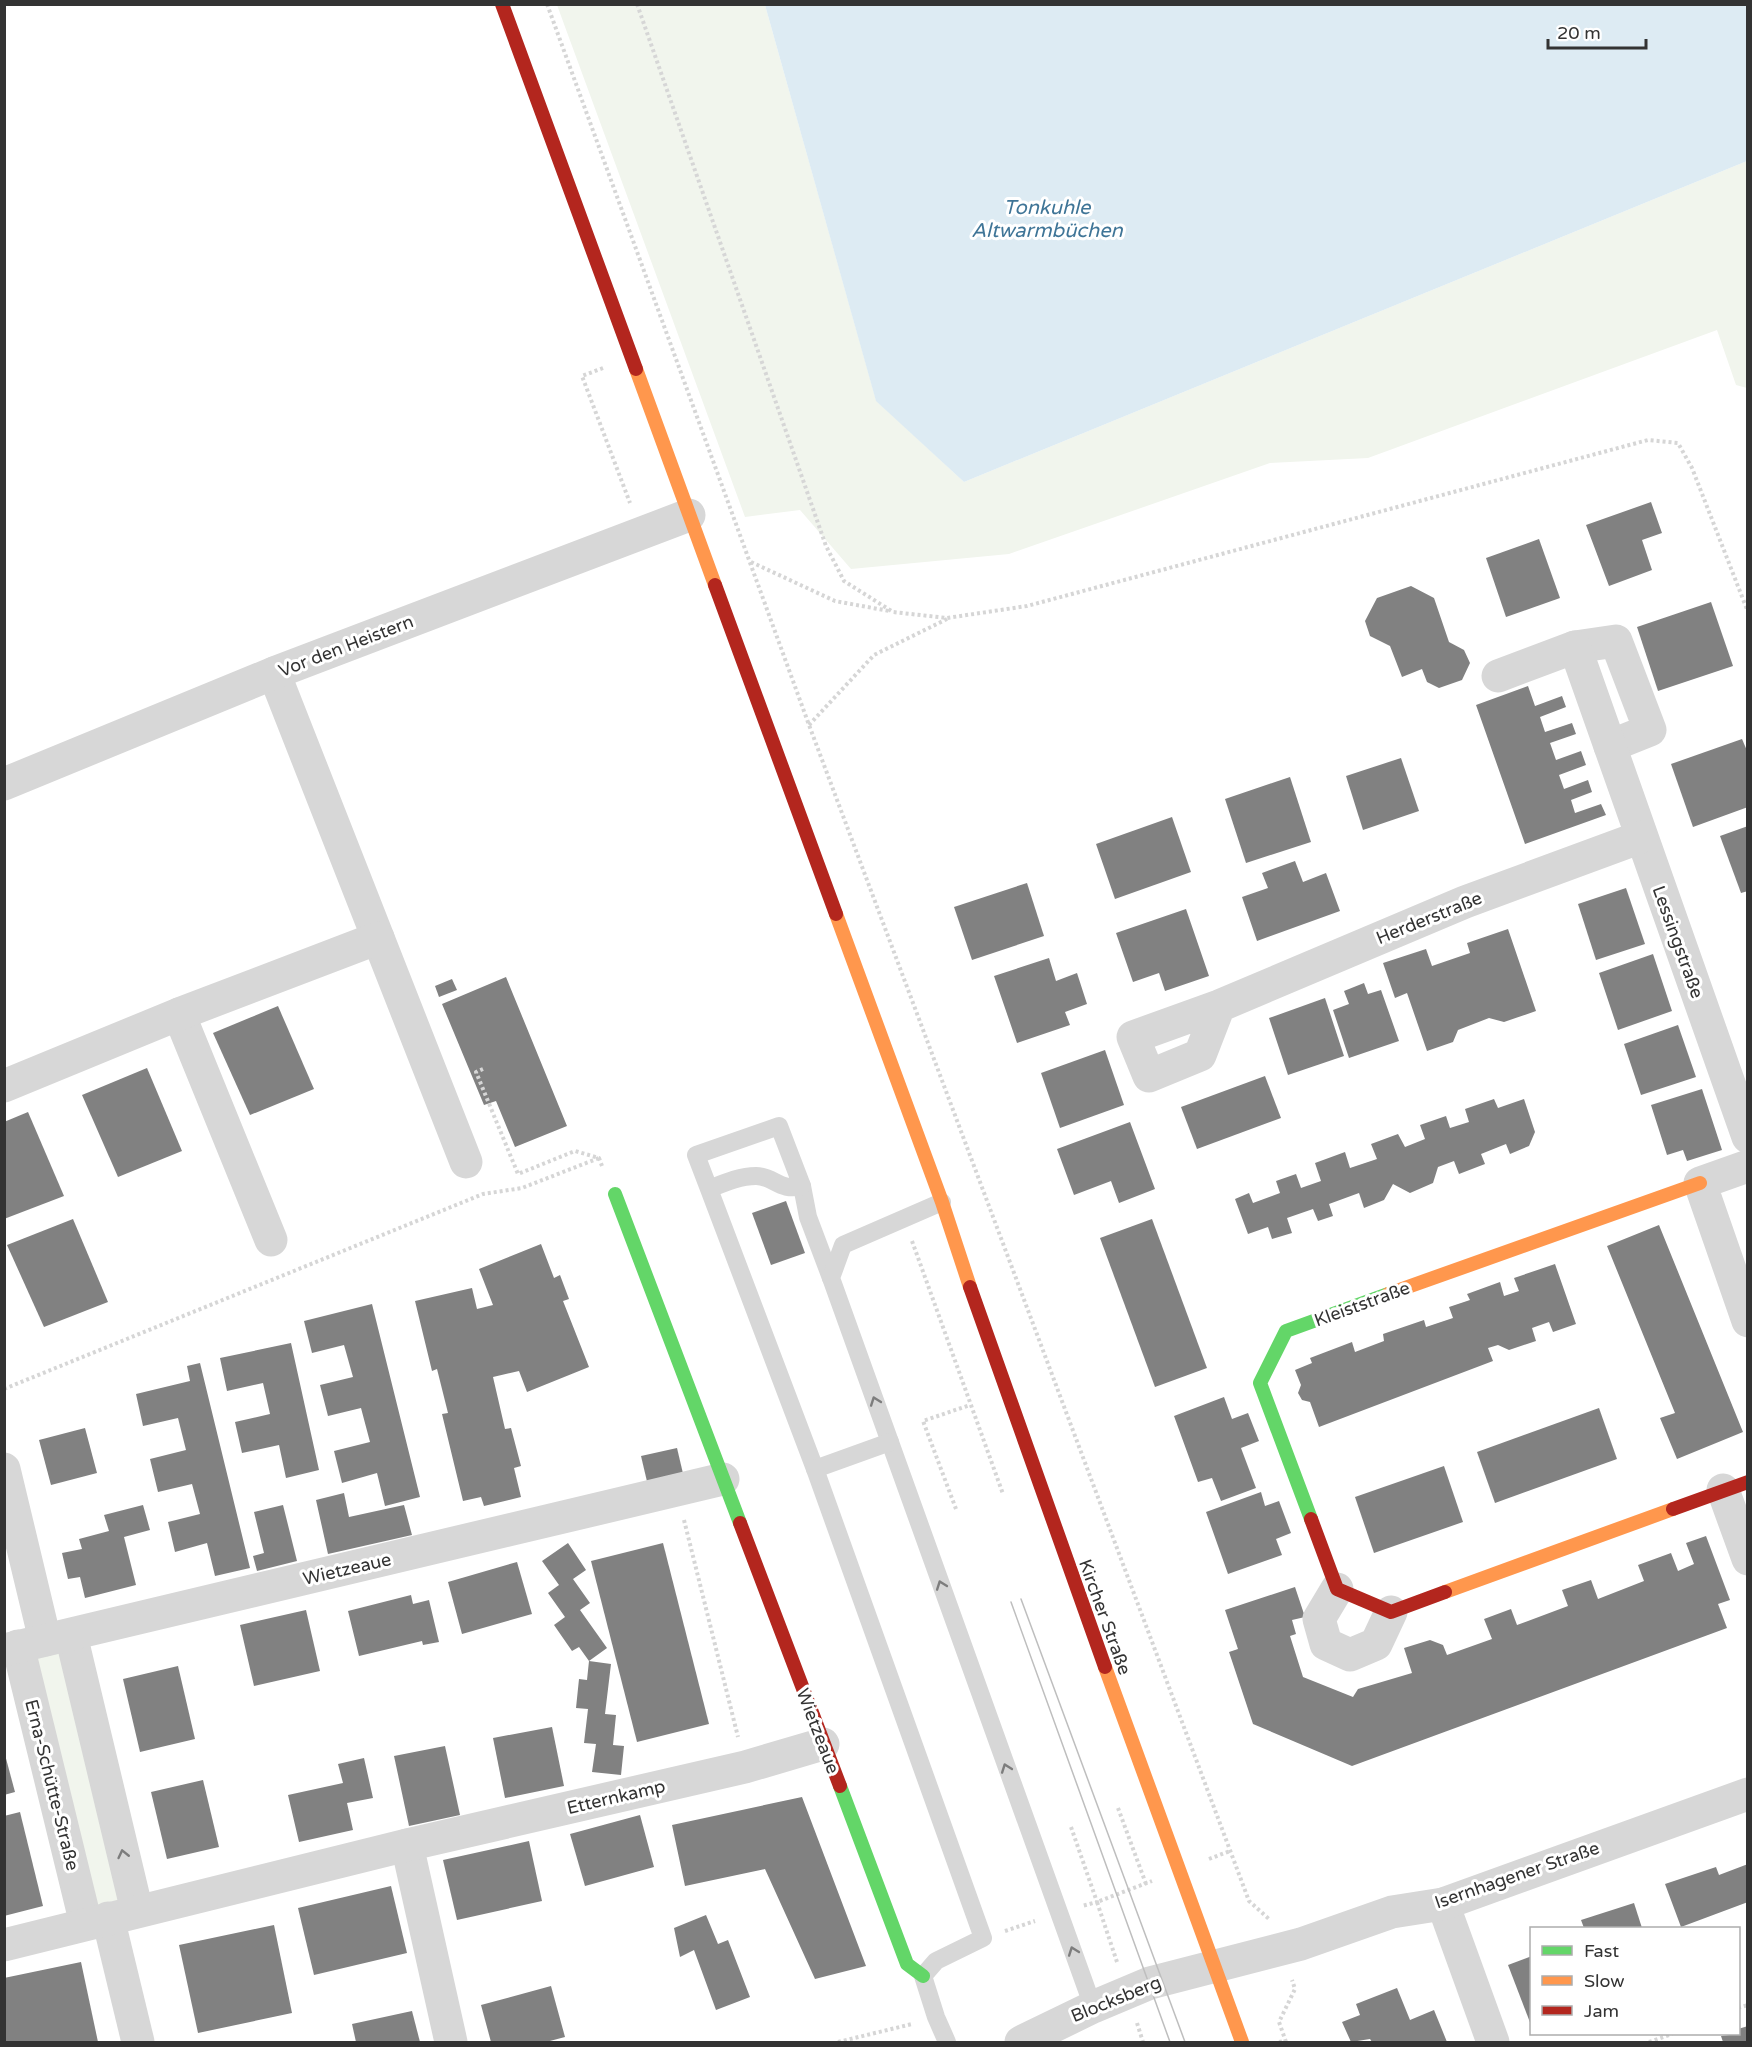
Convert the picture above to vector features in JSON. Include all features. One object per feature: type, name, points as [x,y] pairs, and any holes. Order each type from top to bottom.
[{"type":"main road","name":"Kircher Straße","points":[[502,4],[942,1202],[979,1320],[1043,1501],[1242,2043]]},
{"type":"main road","name":"Kleiststraße","points":[[1337,1589],[1260,1383],[1286,1331],[1700,1183]]},
{"type":"main road","name":"Wietzeaue","points":[[615,1194],[907,1964],[923,1976]]},
{"type":"main road","points":[[1337,1589],[1390,1612],[1741,1483]]},
{"type":"street","name":"Vor den Heistern","points":[[4,784],[274,673],[689,515]]},
{"type":"street","points":[[1498,676],[1575,647],[1616,641],[1650,730],[1610,746]]},
{"type":"street","name":"Lessingstraße","points":[[1575,647],[1748,1137]]},
{"type":"street","points":[[274,673],[466,1162]]},
{"type":"street","name":"Herderstraße","points":[[1219,1006],[1465,902],[1641,837]]},
{"type":"street","points":[[4,1086],[179,1014],[378,938]]},
{"type":"street","points":[[179,1014],[271,1240]]},
{"type":"street","points":[[1748,1166],[1700,1183],[1748,1321]]},
{"type":"street","name":"Erna-Schütte-Straße","points":[[4,1469],[35,1643],[110,1918],[138,2043]]},
{"type":"street","name":"Wietzeaue","points":[[35,1643],[723,1479]]},
{"type":"street","points":[[1741,1483],[1748,1559]]},
{"type":"street","points":[[1337,1589],[1319,1619],[1326,1644],[1350,1655],[1376,1644],[1390,1612]]},
{"type":"street","name":"Erna-Schütte-Straße","points":[[35,1643],[110,1918]]},
{"type":"street","name":"Etternkamp","points":[[4,1946],[407,1845],[745,1767],[823,1743]]},
{"type":"street","name":"Isernhagener Straße","points":[[1215,1966],[1281,1950],[1392,1912],[1443,1904],[1748,1794]]},
{"type":"street","points":[[407,1845],[451,2043]]},
{"type":"street","points":[[1443,1904],[1493,2043]]},
{"type":"street","name":"Blocksberg","points":[[1021,2043],[1127,1991],[1215,1966]]},
{"type":"lane","points":[[947,2043],[923,1976],[936,1961],[983,1938],[815,1469],[696,1155],[779,1126],[801,1186],[808,1217],[1093,2007]]},
{"type":"lane","points":[[709,1189],[732,1180],[758,1176],[790,1189],[801,1186]]},
{"type":"lane","points":[[831,1278],[843,1245],[942,1202]]},
{"type":"lane","points":[[815,1469],[890,1442]]},
{"type":"path","points":[[547,4],[809,725],[1230,1851],[1249,1901],[1269,1916],[1295,1989],[1279,2022],[1286,2042],[1279,2043]]},
{"type":"path","points":[[637,4],[826,546],[844,581],[893,612]]},
{"type":"path","points":[[609,366],[582,376],[641,533]]},
{"type":"path","points":[[750,561],[835,601],[893,612],[947,618],[1026,606],[1648,440],[1678,443],[1692,468],[1748,612]]},
{"type":"path","points":[[809,725],[874,655],[947,618]]},
{"type":"path","points":[[483,1069],[476,1072],[518,1174],[575,1151],[599,1158],[615,1194]]},
{"type":"path","points":[[4,1389],[483,1194],[522,1188],[599,1158]]},
{"type":"path","points":[[904,1218],[1003,1494]]},
{"type":"path","points":[[956,1509],[923,1421],[970,1405]]},
{"type":"path","points":[[676,1490],[745,1767]]},
{"type":"path","points":[[1118,1808],[1146,1884]]},
{"type":"path","points":[[1071,1827],[1127,1991]]},
{"type":"path","points":[[1097,1902],[1230,1851]]},
{"type":"path","points":[[838,2043],[936,2017]]},
{"type":"path","points":[[1649,2043],[1669,2035]]},
{"type":"shaded area","points":[[557,5],[765,5],[876,400],[964,482],[1747,161],[1747,388],[1736,385],[1717,330],[1368,458],[1270,463],[1009,554],[851,569],[800,510],[745,517]]},
{"type":"shaded area","points":[[64,1643],[128,1902],[91,1912],[27,1653]]},
{"type":"water","name":"Tonkuhle Altwarmbüchen","points":[[765,5],[1747,5],[1747,161],[964,482],[876,401]]},
{"type":"building","points":[[1651,502],[1662,533],[1642,540],[1652,570],[1609,586],[1586,525]]},
{"type":"building","points":[[1539,539],[1560,598],[1506,617],[1486,558]]},
{"type":"building","points":[[1411,586],[1434,598],[1449,642],[1464,650],[1470,663],[1462,680],[1439,688],[1427,682],[1422,669],[1402,677],[1390,646],[1370,636],[1365,621],[1377,598]]},
{"type":"building","points":[[1711,602],[1733,666],[1658,691],[1637,627]]},
{"type":"building","points":[[1528,686],[1535,706],[1562,696],[1566,707],[1540,717],[1545,732],[1572,723],[1576,734],[1550,743],[1556,760],[1581,751],[1586,765],[1559,775],[1564,789],[1588,780],[1592,792],[1571,800],[1575,813],[1601,804],[1606,815],[1525,844],[1476,705]]},
{"type":"building","points":[[1742,739],[1748,753],[1748,807],[1693,827],[1671,764]]},
{"type":"building","points":[[1401,758],[1419,811],[1363,830],[1346,776]]},
{"type":"building","points":[[1290,777],[1311,842],[1246,863],[1225,799]]},
{"type":"building","points":[[1172,817],[1191,872],[1115,899],[1096,844]]},
{"type":"building","points":[[1748,826],[1748,891],[1741,893],[1720,836]]},
{"type":"building","points":[[1295,861],[1303,882],[1326,873],[1340,911],[1257,941],[1242,897],[1268,888],[1262,873]]},
{"type":"building","points":[[1027,883],[1044,936],[972,960],[954,907]]},
{"type":"building","points":[[1626,888],[1645,944],[1596,960],[1578,904]]},
{"type":"building","points":[[1186,909],[1209,976],[1165,991],[1159,973],[1133,982],[1116,933]]},
{"type":"building","points":[[1508,929],[1536,1011],[1504,1022],[1489,1018],[1458,1030],[1453,1042],[1427,1051],[1407,993],[1395,998],[1383,963],[1426,949],[1432,966],[1470,953],[1467,943]]},
{"type":"building","points":[[1653,954],[1672,1011],[1618,1030],[1599,973]]},
{"type":"building","points":[[1049,958],[1056,981],[1077,973],[1087,1004],[1065,1012],[1070,1025],[1017,1043],[994,976]]},
{"type":"building","points":[[506,977],[567,1126],[515,1147],[496,1101],[484,1105],[442,1004]]},
{"type":"building","points":[[452,979],[457,990],[439,997],[435,986]]},
{"type":"building","points":[[1364,983],[1368,994],[1381,990],[1399,1041],[1349,1058],[1333,1010],[1349,1004],[1344,991]]},
{"type":"building","points":[[1325,998],[1344,1056],[1288,1075],[1269,1018]]},
{"type":"building","points":[[278,1006],[314,1089],[250,1115],[213,1033]]},
{"type":"building","points":[[1678,1025],[1696,1077],[1641,1095],[1624,1044]]},
{"type":"building","points":[[1105,1050],[1124,1105],[1060,1128],[1041,1073]]},
{"type":"building","points":[[147,1068],[182,1151],[118,1177],[82,1095]]},
{"type":"building","points":[[1265,1076],[1281,1118],[1197,1149],[1181,1107]]},
{"type":"building","points":[[1702,1089],[1722,1150],[1687,1161],[1683,1150],[1667,1155],[1651,1105]]},
{"type":"building","points":[[1494,1099],[1498,1108],[1524,1099],[1535,1132],[1529,1146],[1510,1154],[1506,1144],[1481,1154],[1485,1164],[1459,1174],[1454,1161],[1438,1167],[1433,1183],[1410,1193],[1393,1184],[1384,1200],[1364,1208],[1359,1193],[1329,1204],[1333,1216],[1318,1221],[1313,1209],[1287,1218],[1292,1233],[1272,1239],[1268,1227],[1248,1234],[1235,1199],[1249,1193],[1253,1203],[1280,1193],[1276,1181],[1296,1174],[1301,1188],[1321,1181],[1315,1163],[1345,1152],[1350,1168],[1377,1159],[1371,1144],[1398,1134],[1405,1147],[1425,1139],[1420,1125],[1446,1116],[1450,1128],[1469,1122],[1465,1109]]},
{"type":"building","points":[[28,1112],[64,1196],[4,1219],[4,1122]]},
{"type":"building","points":[[1130,1122],[1155,1189],[1119,1203],[1111,1181],[1074,1195],[1057,1149]]},
{"type":"building","points":[[786,1201],[805,1253],[771,1265],[752,1213]]},
{"type":"building","points":[[73,1219],[108,1302],[44,1327],[7,1245]]},
{"type":"building","points":[[1152,1219],[1207,1368],[1155,1387],[1100,1238]]},
{"type":"building","points":[[1659,1225],[1743,1432],[1677,1459],[1660,1418],[1675,1413],[1607,1246]]},
{"type":"building","points":[[541,1244],[554,1278],[560,1275],[569,1299],[563,1301],[589,1367],[527,1392],[519,1371],[493,1377],[505,1429],[511,1428],[521,1466],[514,1468],[521,1497],[484,1506],[481,1497],[463,1501],[442,1414],[448,1413],[437,1369],[432,1371],[415,1301],[472,1288],[477,1309],[493,1305],[479,1269]]},
{"type":"building","points":[[1555,1264],[1576,1324],[1553,1332],[1549,1322],[1532,1328],[1536,1341],[1509,1350],[1498,1345],[1488,1348],[1493,1361],[1319,1427],[1310,1402],[1302,1400],[1298,1393],[1301,1385],[1295,1370],[1312,1363],[1310,1358],[1352,1342],[1355,1352],[1384,1341],[1383,1334],[1424,1320],[1426,1327],[1453,1318],[1449,1307],[1470,1300],[1467,1294],[1500,1282],[1504,1296],[1519,1291],[1514,1278]]},
{"type":"building","points":[[372,1304],[420,1497],[385,1506],[377,1473],[342,1483],[334,1451],[370,1442],[361,1408],[328,1416],[320,1385],[353,1377],[344,1345],[312,1353],[304,1321]]},
{"type":"building","points":[[291,1343],[319,1470],[286,1478],[279,1445],[242,1453],[235,1422],[270,1414],[263,1383],[227,1391],[220,1358]]},
{"type":"building","points":[[200,1363],[250,1568],[215,1576],[207,1543],[175,1552],[168,1522],[200,1514],[192,1484],[158,1492],[150,1459],[186,1450],[178,1418],[143,1426],[136,1394],[190,1381],[187,1366]]},
{"type":"building","points":[[1224,1397],[1232,1419],[1248,1413],[1259,1441],[1241,1448],[1256,1488],[1221,1501],[1212,1478],[1198,1482],[1174,1416]]},
{"type":"building","points":[[1599,1408],[1617,1459],[1495,1503],[1477,1452]]},
{"type":"building","points":[[85,1428],[97,1473],[51,1485],[39,1440]]},
{"type":"building","points":[[677,1448],[685,1482],[649,1490],[641,1456]]},
{"type":"building","points":[[1444,1466],[1463,1522],[1374,1553],[1355,1497]]},
{"type":"building","points":[[1261,1492],[1265,1506],[1279,1501],[1291,1533],[1276,1539],[1282,1555],[1228,1574],[1206,1512]]},
{"type":"building","points":[[344,1493],[349,1517],[404,1505],[412,1535],[328,1554],[316,1500]]},
{"type":"building","points":[[143,1505],[150,1530],[124,1537],[136,1585],[85,1598],[80,1577],[68,1579],[62,1553],[82,1549],[79,1539],[109,1531],[104,1515]]},
{"type":"building","points":[[283,1505],[297,1561],[257,1571],[253,1556],[264,1553],[254,1512]]},
{"type":"building","points":[[1706,1536],[1730,1600],[1718,1604],[1727,1628],[1352,1766],[1253,1724],[1229,1652],[1238,1649],[1225,1610],[1295,1587],[1305,1617],[1292,1620],[1296,1634],[1290,1636],[1303,1677],[1353,1697],[1358,1689],[1412,1673],[1404,1648],[1430,1640],[1443,1645],[1447,1655],[1492,1639],[1484,1619],[1511,1609],[1517,1625],[1568,1606],[1562,1590],[1591,1580],[1598,1599],[1644,1581],[1638,1565],[1671,1553],[1678,1571],[1694,1564],[1686,1543]]},
{"type":"building","points":[[568,1543],[586,1570],[573,1579],[590,1603],[580,1610],[607,1648],[589,1661],[579,1647],[572,1651],[554,1625],[565,1617],[548,1593],[559,1585],[542,1561]]},
{"type":"building","points":[[663,1543],[709,1724],[637,1742],[591,1561]]},
{"type":"building","points":[[517,1562],[532,1614],[462,1634],[448,1582]]},
{"type":"building","points":[[411,1595],[413,1604],[429,1600],[439,1642],[423,1645],[422,1641],[359,1656],[348,1611]]},
{"type":"building","points":[[306,1610],[320,1671],[254,1686],[240,1625]]},
{"type":"building","points":[[589,1661],[611,1664],[605,1714],[616,1715],[613,1745],[624,1746],[621,1775],[592,1772],[596,1744],[584,1743],[588,1709],[576,1708],[579,1679],[587,1680]]},
{"type":"building","points":[[178,1666],[195,1739],[140,1752],[123,1679]]},
{"type":"building","points":[[552,1727],[564,1786],[505,1798],[493,1738]]},
{"type":"building","points":[[445,1746],[460,1815],[409,1826],[394,1756]]},
{"type":"building","points":[[4,1751],[15,1792],[4,1795]]},
{"type":"building","points":[[364,1758],[373,1798],[347,1803],[353,1830],[299,1842],[288,1795],[343,1783],[338,1764]]},
{"type":"building","points":[[203,1780],[219,1847],[167,1859],[151,1792]]},
{"type":"building","points":[[802,1797],[866,1966],[815,1979],[765,1869],[685,1886],[672,1825]]},
{"type":"building","points":[[20,1812],[43,1906],[4,1916],[4,1816]]},
{"type":"building","points":[[640,1815],[654,1867],[585,1886],[570,1834]]},
{"type":"building","points":[[529,1841],[542,1901],[457,1920],[443,1860]]},
{"type":"building","points":[[1748,1864],[1748,1902],[1681,1927],[1665,1884],[1716,1867],[1719,1875]]},
{"type":"building","points":[[391,1886],[407,1953],[314,1975],[298,1908]]},
{"type":"building","points":[[1634,1903],[1642,1927],[1584,1927],[1581,1920]]},
{"type":"building","points":[[706,1915],[718,1944],[728,1940],[750,1997],[716,2010],[694,1950],[680,1957],[674,1928]]},
{"type":"building","points":[[274,1925],[292,2013],[198,2033],[179,1945]]},
{"type":"building","points":[[1530,1957],[1530,2022],[1508,1965]]},
{"type":"building","points":[[81,1962],[98,2042],[4,2042],[4,1978]]},
{"type":"building","points":[[551,1986],[565,2037],[546,2042],[491,2042],[481,2005]]},
{"type":"building","points":[[1397,1988],[1410,2020],[1434,2010],[1447,2042],[1372,2042],[1370,2039],[1351,2042],[1342,2022],[1360,2015],[1356,2004]]},
{"type":"building","points":[[412,2011],[420,2042],[356,2042],[352,2024]]},
{"type":"building","points":[[1748,2026],[1748,2042],[1723,2042],[1721,2036],[1740,2035],[1740,2028]]},
{"type":"tram line","points":[[1021,1599],[1185,2042]]},
{"type":"tram line","points":[[1011,1602],[1170,2042]]},
{"type":"traffic: fast","points":[[615,1194],[740,1523]]},
{"type":"traffic: fast","points":[[1311,1519],[1260,1383],[1286,1331],[1388,1294]]},
{"type":"traffic: fast","points":[[840,1786],[907,1964],[923,1976]]},
{"type":"traffic: slow","points":[[636,369],[715,585]]},
{"type":"traffic: slow","points":[[836,914],[942,1202],[970,1287]]},
{"type":"traffic: slow","points":[[1388,1294],[1700,1183]]},
{"type":"traffic: slow","points":[[1445,1592],[1673,1509]]},
{"type":"traffic: slow","points":[[1105,1667],[1242,2042]]},
{"type":"traffic: jam","points":[[502,4],[636,369]]},
{"type":"traffic: jam","points":[[715,585],[836,914]]},
{"type":"traffic: jam","points":[[970,1287],[1105,1667]]},
{"type":"traffic: jam","points":[[1673,1509],[1748,1482]]},
{"type":"traffic: jam","points":[[1311,1519],[1337,1589],[1391,1612],[1445,1592]]},
{"type":"traffic: jam","points":[[740,1523],[840,1786]]}]
